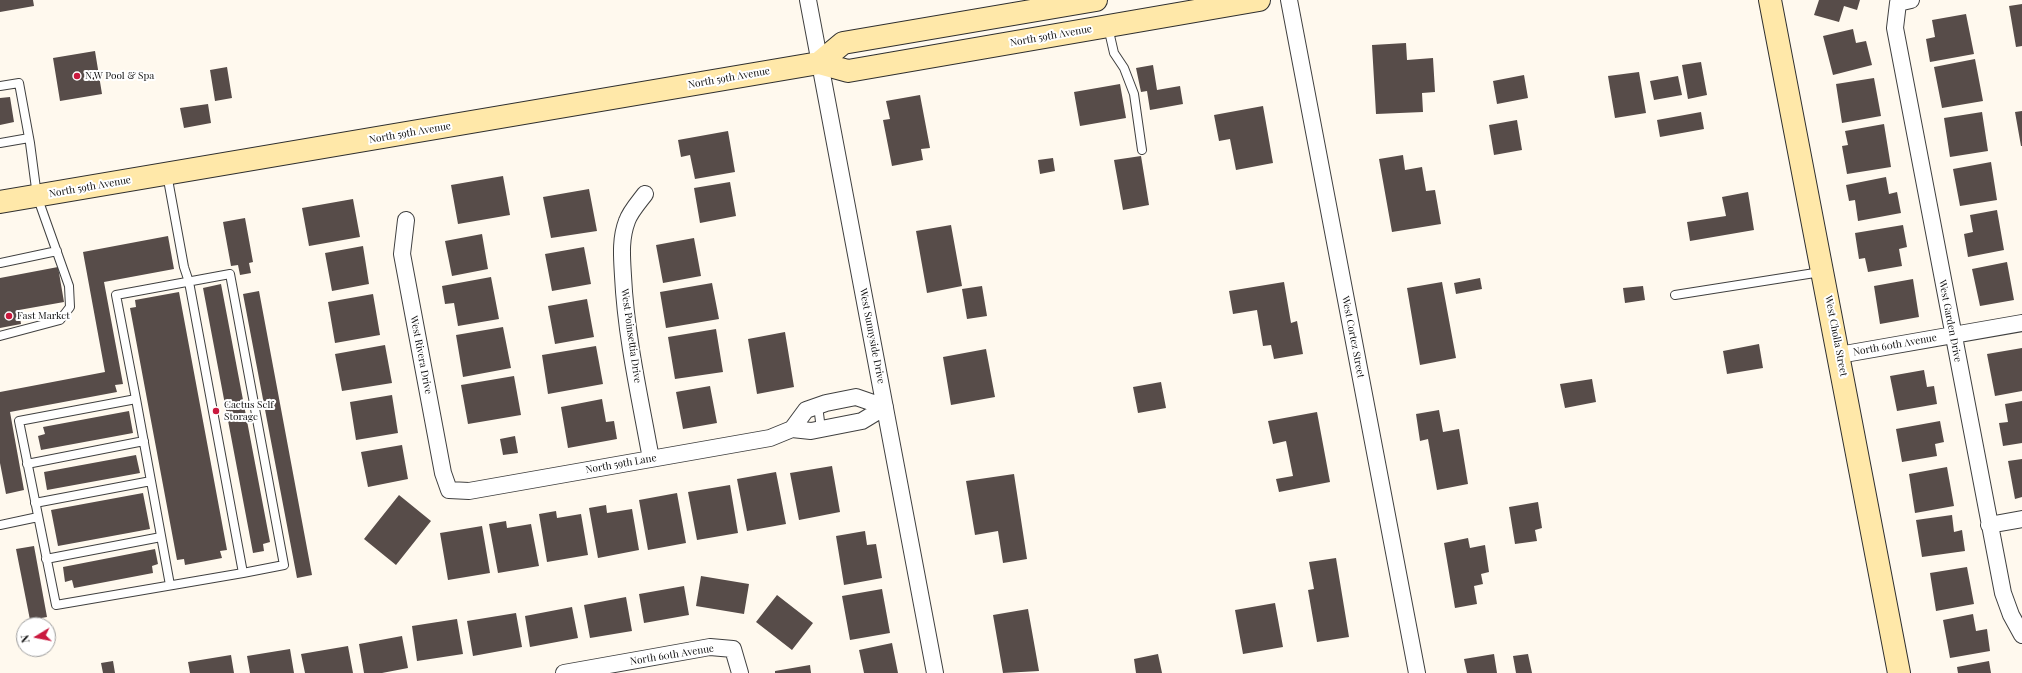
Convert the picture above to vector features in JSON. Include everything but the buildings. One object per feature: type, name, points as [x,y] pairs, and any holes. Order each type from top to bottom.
[{"type":"main road","points":[[819,63],[843,43],[1096,0]]},
{"type":"main road","name":"North 59th Avenue","points":[[0,202],[819,63],[848,71],[1259,0]]},
{"type":"main road","name":"West Cholla Street","points":[[1770,0],[1824,272],[1899,673]]},
{"type":"street","name":"West Sunnyside Drive","points":[[808,0],[935,673]]},
{"type":"street","name":"West Cortez Street","points":[[1289,0],[1417,673]]},
{"type":"street","name":"West Garden Drive","points":[[1904,2],[1895,28],[2003,593],[2011,615],[2022,635]]},
{"type":"street","name":"West Poinsettia Drive","points":[[645,194],[627,220],[623,239],[622,257],[624,302],[652,459]]},
{"type":"street","name":"West Rivera Drive","points":[[406,220],[402,254],[443,473],[449,490]]},
{"type":"street","name":"North 60th Avenue","points":[[1839,355],[2022,322]]},
{"type":"street","points":[[792,429],[806,410],[856,397],[885,407]]},
{"type":"street","name":"North 59th Lane","points":[[449,490],[469,491],[652,459],[770,438],[792,429],[811,431],[822,429],[862,421],[885,407]]},
{"type":"street","points":[[1989,525],[2022,519]]},
{"type":"street","name":"North 60th Avenue","points":[[564,673],[710,646],[733,649],[740,673]]},
{"type":"lane","points":[[1108,26],[1114,54],[1124,68],[1134,94],[1142,150]]},
{"type":"lane","points":[[0,86],[19,83],[29,138],[37,196],[69,286],[70,307],[60,320],[0,336]]},
{"type":"lane","points":[[0,143],[29,138]]},
{"type":"lane","points":[[167,174],[184,267],[189,282],[243,573]]},
{"type":"lane","points":[[0,263],[57,252]]},
{"type":"lane","points":[[1675,295],[1824,272]]},
{"type":"lane","points":[[136,399],[19,421],[56,605],[243,573],[284,565],[230,274],[116,295],[136,399],[144,441],[170,585]]},
{"type":"lane","points":[[818,406],[822,429]]},
{"type":"lane","points":[[27,464],[144,441]]},
{"type":"lane","points":[[35,503],[151,481]]},
{"type":"lane","points":[[0,525],[38,518]]},
{"type":"lane","points":[[46,558],[161,537]]},
{"type":"place","name":"N.W Pool & Spa","points":[[77,76]]},
{"type":"place","name":"Fast Market","points":[[9,316]]},
{"type":"place","name":"Cactus Self Storage","points":[[216,411]]}]
